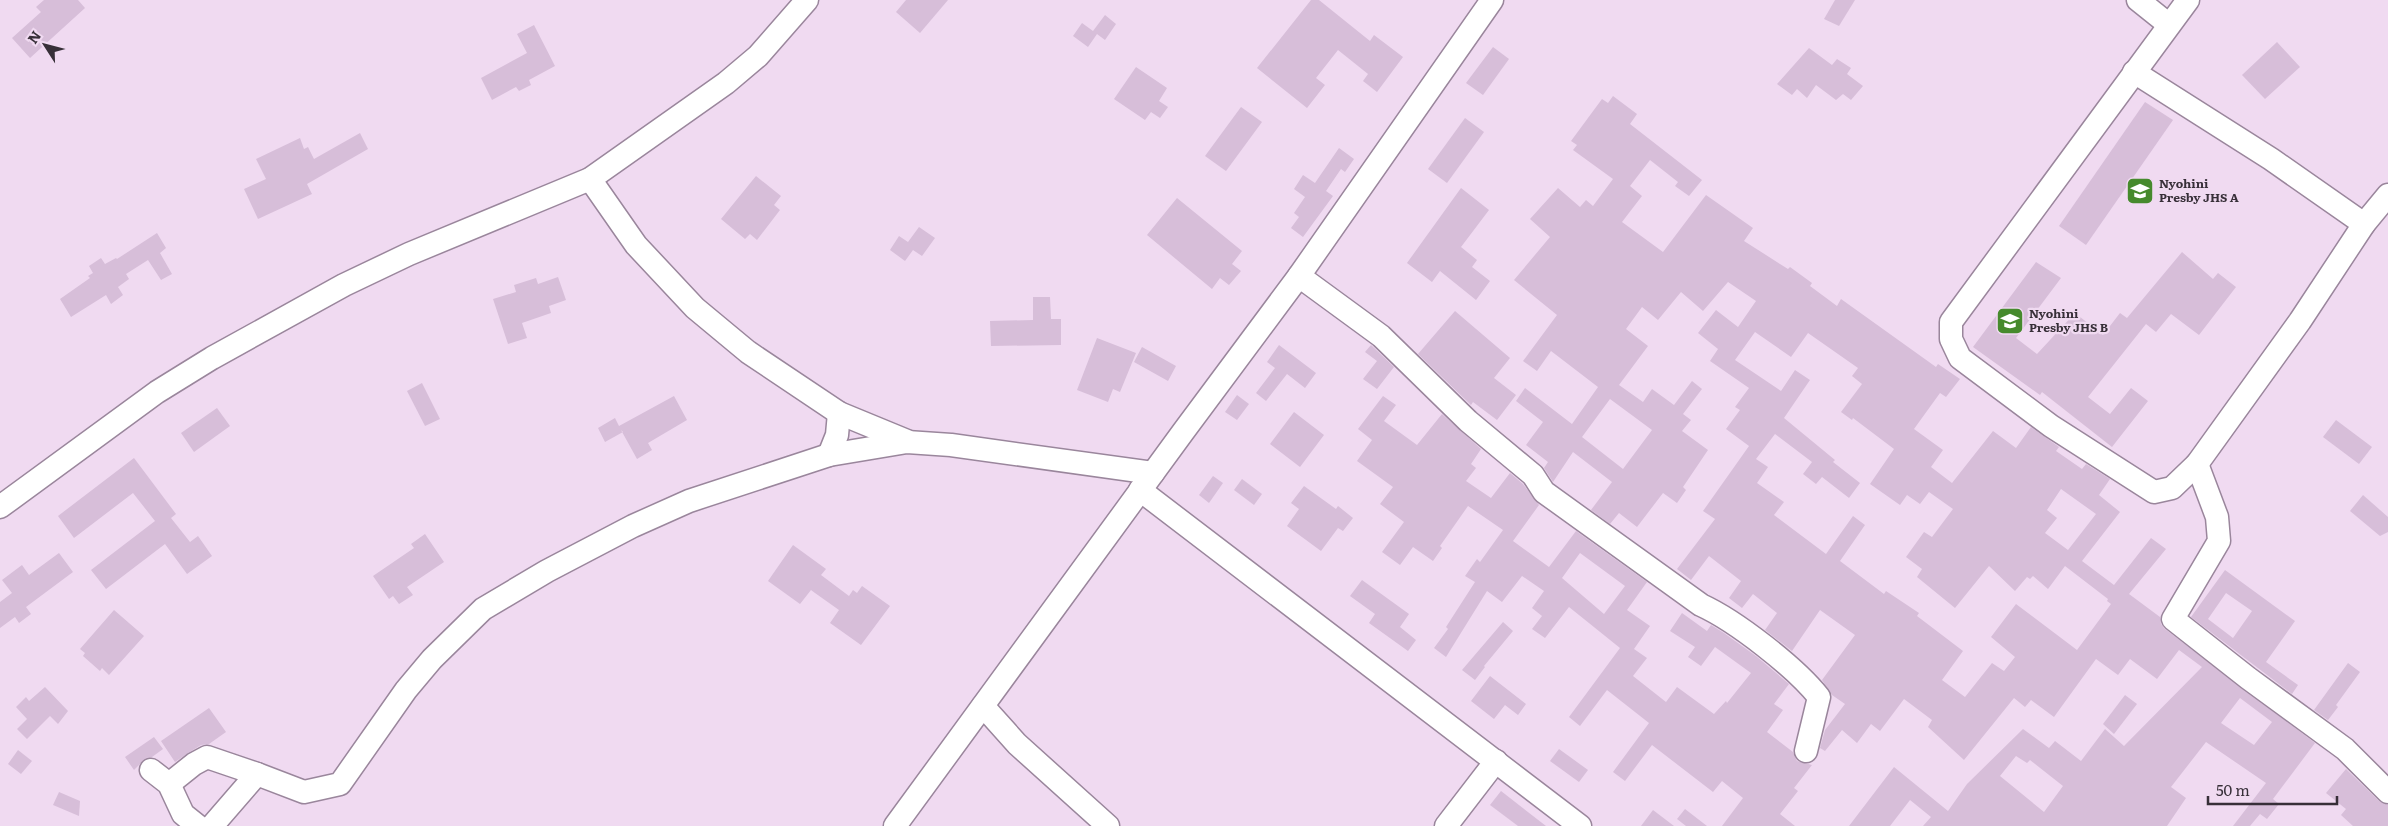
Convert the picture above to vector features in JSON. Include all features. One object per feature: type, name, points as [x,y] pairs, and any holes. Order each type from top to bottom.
[{"type":"street","points":[[0,507],[157,392],[212,358],[360,277],[409,254],[590,179],[726,82],[758,56],[807,0]]},
{"type":"street","points":[[895,826],[1299,276],[1492,0]]},
{"type":"street","points":[[2138,0],[2168,24]]},
{"type":"street","points":[[2188,0],[2168,24],[1951,322],[1951,339],[1960,358],[2051,426],[2154,492],[2172,488],[2197,464],[2300,321],[2364,224],[2388,195]]},
{"type":"street","points":[[2134,72],[2271,159],[2364,224]]},
{"type":"street","points":[[590,179],[621,226],[682,296],[748,352],[840,413],[907,442]]},
{"type":"street","points":[[1299,276],[1381,336],[1468,421],[1533,475],[1544,492],[1701,605],[1724,616],[1807,682],[1819,697],[1806,751]]},
{"type":"street","points":[[829,455],[836,435],[840,413]]},
{"type":"street","points":[[169,784],[194,764],[207,757],[304,792],[340,784],[416,677],[432,658],[483,609],[547,571],[633,526],[707,494],[829,455],[907,442],[979,448],[1147,482],[1580,826]]},
{"type":"street","points":[[2197,464],[2217,517],[2219,541],[2173,619],[2248,678],[2345,749],[2388,792]]},
{"type":"street","points":[[982,706],[1017,744],[1108,826]]},
{"type":"street","points":[[1446,826],[1496,761]]},
{"type":"street","points":[[151,770],[169,784],[183,814],[198,826]]},
{"type":"street","points":[[212,826],[257,774]]},
{"type":"building","points":[[44,0],[78,0],[85,8],[30,58],[12,38],[41,12],[36,7]]},
{"type":"building","points":[[906,0],[948,0],[920,33],[896,12]]},
{"type":"building","points":[[1311,0],[1319,0],[1370,41],[1374,35],[1403,57],[1377,92],[1363,81],[1368,74],[1338,50],[1316,78],[1325,85],[1307,108],[1257,68]]},
{"type":"building","points":[[1835,0],[1855,0],[1839,26],[1824,19]]},
{"type":"building","points":[[1105,15],[1116,24],[1105,40],[1097,34],[1088,47],[1073,36],[1082,23],[1093,31]]},
{"type":"building","points":[[534,25],[555,66],[529,80],[531,85],[519,91],[516,87],[492,100],[481,78],[527,53],[517,34]]},
{"type":"building","points":[[2277,42],[2300,67],[2265,99],[2242,75]]},
{"type":"building","points":[[1493,47],[1509,59],[1483,95],[1466,83]]},
{"type":"building","points":[[1809,48],[1832,65],[1837,59],[1851,68],[1847,74],[1863,86],[1851,100],[1843,94],[1836,100],[1816,85],[1807,98],[1797,89],[1792,95],[1777,84]]},
{"type":"building","points":[[1136,67],[1167,88],[1159,101],[1168,107],[1160,118],[1151,112],[1145,120],[1114,99]]},
{"type":"building","points":[[1613,96],[1637,114],[1630,124],[1702,180],[1689,196],[1675,186],[1678,182],[1650,160],[1630,186],[1642,196],[1622,222],[1663,252],[1706,195],[1753,228],[1744,241],[1788,269],[1790,267],[1812,283],[1810,286],[1837,306],[1841,299],[1936,367],[1938,364],[1960,379],[1946,397],[1940,393],[1914,429],[1943,450],[1931,467],[1952,483],[1993,431],[2016,448],[2031,427],[2059,447],[2056,451],[2082,469],[2086,464],[2110,479],[2099,495],[2120,512],[2082,561],[2114,585],[2151,538],[2166,549],[2129,594],[2160,617],[2161,624],[2165,629],[2315,743],[2273,799],[2279,804],[2267,819],[2260,814],[2250,826],[2233,826],[2266,783],[2206,742],[2171,787],[2186,798],[2167,826],[1923,826],[1931,817],[1910,800],[1890,826],[1849,826],[1894,767],[1948,811],[1967,784],[2023,729],[2049,748],[2055,741],[2081,761],[2105,729],[2124,746],[2202,667],[2179,650],[2157,679],[2130,659],[2118,675],[2096,659],[2054,717],[2031,700],[2025,707],[2014,698],[1964,760],[1928,727],[1932,720],[1904,699],[1880,731],[1871,724],[1857,743],[1842,730],[1825,751],[1820,748],[1825,730],[1845,704],[1832,695],[1822,680],[1855,635],[1820,610],[1792,651],[1765,630],[1777,613],[1753,594],[1742,608],[1729,598],[1741,581],[1709,556],[1691,580],[1677,569],[1715,519],[1703,511],[1749,446],[1726,429],[1740,410],[1735,407],[1749,388],[1710,361],[1718,349],[1698,333],[1716,310],[1738,327],[1756,301],[1728,282],[1703,311],[1681,292],[1658,320],[1642,307],[1626,329],[1648,346],[1619,385],[1643,402],[1652,389],[1674,405],[1692,381],[1702,389],[1683,414],[1691,420],[1682,431],[1708,450],[1683,487],[1686,490],[1677,503],[1663,493],[1637,527],[1619,513],[1610,524],[1591,510],[1612,482],[1573,452],[1553,482],[1544,468],[1548,462],[1526,445],[1543,422],[1516,401],[1525,388],[1572,424],[1598,387],[1551,351],[1537,371],[1523,361],[1557,315],[1514,280],[1550,237],[1530,219],[1558,188],[1580,207],[1586,200],[1593,206],[1613,179],[1573,150],[1577,145],[1571,141],[1602,99],[1608,103]],"holes":[[[1755,332],[1791,357],[1808,333],[1858,368],[1852,376],[1862,384],[1841,412],[1852,420],[1853,418],[1894,449],[1870,484],[1900,505],[1907,495],[1920,504],[1929,492],[1953,509],[1932,537],[1924,532],[1906,557],[1922,569],[1917,577],[1955,608],[1989,566],[2015,591],[2027,577],[2030,579],[2033,576],[2048,589],[2065,566],[2108,599],[2107,601],[2111,604],[2077,650],[2016,604],[1991,637],[2015,657],[2004,671],[1992,663],[1965,697],[1942,680],[1963,651],[1917,616],[1919,613],[1886,591],[1884,594],[1840,561],[1865,525],[1853,516],[1826,554],[1774,515],[1784,502],[1757,483],[1768,467],[1756,459],[1775,434],[1812,462],[1803,474],[1816,484],[1822,477],[1849,498],[1860,483],[1833,462],[1835,460],[1784,418],[1810,380],[1795,370],[1781,391],[1735,360]],[[1610,399],[1652,430],[1623,469],[1582,437]],[[2061,489],[2096,514],[2068,550],[2045,533],[2057,518],[2047,510]],[[2240,698],[2272,722],[2254,745],[2221,723]],[[2016,756],[2027,763],[2030,760],[2063,786],[2044,812],[2000,776]]]},
{"type":"building","points":[[2145,102],[2173,120],[2086,245],[2059,226]]},
{"type":"building","points":[[1241,107],[1262,122],[1226,171],[1205,156]]},
{"type":"building","points":[[1465,118],[1484,132],[1447,183],[1428,169]]},
{"type":"building","points":[[360,133],[368,149],[307,184],[312,194],[258,219],[244,189],[266,179],[256,159],[300,138],[304,149],[308,147],[314,159]]},
{"type":"building","points":[[1339,148],[1354,159],[1345,172],[1341,169],[1326,191],[1333,196],[1303,237],[1291,228],[1299,217],[1294,213],[1305,197],[1294,189],[1303,175],[1315,183]]},
{"type":"building","points":[[756,176],[781,196],[774,205],[780,210],[757,240],[750,234],[745,239],[721,219]]},
{"type":"building","points":[[1461,188],[1489,210],[1461,247],[1477,260],[1472,267],[1490,281],[1476,300],[1440,271],[1432,282],[1407,263]]},
{"type":"building","points":[[1177,198],[1242,251],[1232,264],[1241,271],[1229,285],[1220,278],[1212,289],[1147,235]]},
{"type":"building","points":[[919,227],[935,238],[922,256],[913,250],[905,261],[890,250],[899,236],[908,242]]},
{"type":"building","points":[[157,233],[166,248],[160,253],[172,274],[161,280],[148,260],[126,274],[129,279],[118,287],[123,295],[111,304],[106,295],[71,317],[60,299],[90,278],[88,276],[93,273],[89,266],[101,258],[105,264],[117,259]]},
{"type":"building","points":[[2182,252],[2213,279],[2218,273],[2236,287],[2199,335],[2171,314],[2156,332],[2146,324],[2088,397],[2110,414],[2131,388],[2148,401],[2112,447],[2042,392],[2040,395],[1973,347],[2036,262],[2061,278],[2016,338],[2037,354],[2075,313],[2103,335],[2120,313],[2127,318]]},
{"type":"building","points":[[558,277],[566,300],[549,306],[551,313],[522,323],[527,338],[508,344],[493,299],[516,292],[514,285],[536,278],[538,284]]},
{"type":"building","points":[[1033,297],[1050,297],[1051,319],[1061,319],[1061,345],[991,346],[990,321],[1033,320]]},
{"type":"building","points":[[1455,311],[1510,358],[1494,378],[1516,395],[1497,420],[1473,402],[1471,405],[1418,354]]},
{"type":"building","points":[[1097,338],[1136,353],[1120,392],[1113,389],[1108,402],[1077,390]]},
{"type":"building","points":[[1279,345],[1316,373],[1305,388],[1287,374],[1266,401],[1256,393],[1275,368],[1267,362]]},
{"type":"building","points":[[1371,345],[1394,367],[1377,389],[1363,379],[1377,361],[1365,352]]},
{"type":"building","points":[[1142,347],[1176,366],[1168,381],[1134,362]]},
{"type":"building","points":[[422,383],[440,419],[425,426],[407,391]]},
{"type":"building","points":[[1237,395],[1249,404],[1237,420],[1225,412]]},
{"type":"building","points":[[674,396],[687,420],[648,443],[652,450],[637,459],[622,432],[605,442],[598,428],[615,418],[619,426]]},
{"type":"building","points":[[1383,396],[1396,405],[1384,421],[1417,445],[1442,414],[1481,449],[1471,464],[1476,468],[1466,481],[1491,498],[1510,473],[1523,484],[1539,505],[1513,541],[1549,567],[1576,531],[1647,582],[1627,610],[1650,626],[1634,649],[1647,658],[1633,676],[1666,702],[1677,687],[1714,714],[1726,701],[1727,703],[1751,673],[1715,647],[1701,666],[1688,657],[1695,647],[1670,631],[1682,613],[1707,631],[1711,625],[1724,633],[1756,656],[1789,684],[1774,704],[1783,710],[1767,732],[1793,752],[1797,761],[1812,765],[1794,788],[1798,791],[1780,814],[1795,826],[1722,826],[1743,798],[1722,781],[1713,792],[1652,745],[1625,781],[1613,772],[1649,723],[1607,690],[1580,726],[1569,717],[1620,648],[1569,607],[1545,638],[1532,629],[1542,616],[1532,608],[1544,591],[1522,576],[1502,602],[1487,591],[1446,657],[1434,648],[1448,629],[1446,627],[1475,582],[1465,576],[1477,559],[1480,562],[1503,530],[1468,506],[1440,546],[1442,548],[1433,561],[1413,547],[1400,565],[1382,552],[1404,522],[1380,504],[1393,487],[1357,461],[1372,440],[1358,429]],"holes":[[[1580,553],[1625,586],[1604,614],[1562,578]]]},
{"type":"building","points":[[217,408],[230,426],[194,452],[181,433]]},
{"type":"building","points":[[1294,412],[1324,435],[1300,467],[1270,444]]},
{"type":"building","points":[[2336,420],[2372,447],[2359,464],[2323,437]]},
{"type":"building","points":[[134,458],[176,514],[171,518],[190,542],[198,536],[212,556],[187,574],[165,544],[106,589],[91,570],[155,521],[133,493],[74,538],[58,516]]},
{"type":"building","points":[[1213,476],[1223,483],[1209,503],[1199,495]]},
{"type":"building","points":[[1242,479],[1262,494],[1254,505],[1234,490]]},
{"type":"building","points":[[1304,486],[1336,509],[1338,506],[1353,518],[1343,531],[1338,528],[1321,551],[1287,526],[1299,509],[1291,503]]},
{"type":"building","points":[[2363,495],[2388,517],[2388,532],[2380,536],[2350,511]]},
{"type":"building","points":[[425,534],[444,562],[407,587],[413,595],[399,604],[393,596],[389,599],[373,576],[414,548],[411,544]]},
{"type":"building","points":[[793,545],[826,569],[821,575],[849,596],[853,590],[857,593],[862,586],[890,606],[861,645],[830,623],[839,610],[811,590],[800,604],[768,581]]},
{"type":"building","points":[[59,553],[73,572],[26,607],[31,614],[19,623],[15,617],[0,628],[0,602],[12,593],[2,580],[22,565],[29,575]]},
{"type":"building","points":[[2225,570],[2295,621],[2266,662],[2298,685],[2292,694],[2191,617]],"holes":[[[2226,593],[2252,611],[2233,638],[2208,619]]]},
{"type":"building","points":[[1362,580],[1409,614],[1400,627],[1416,640],[1408,651],[1369,623],[1375,614],[1350,596]]},
{"type":"building","points":[[114,610],[144,636],[109,675],[102,668],[100,671],[83,656],[85,653],[80,649]]},
{"type":"building","points":[[1503,622],[1513,631],[1475,680],[1462,670]]},
{"type":"building","points":[[2348,663],[2360,672],[2336,705],[2338,707],[2328,720],[2314,710]]},
{"type":"building","points":[[1490,676],[1526,704],[1518,715],[1505,705],[1494,719],[1471,701]]},
{"type":"building","points":[[45,687],[68,711],[58,724],[50,716],[27,739],[17,729],[27,719],[16,707],[26,697],[29,701]]},
{"type":"building","points":[[2125,695],[2137,704],[2114,734],[2103,724]]},
{"type":"building","points":[[209,708],[226,732],[209,744],[201,745],[175,762],[161,741]]},
{"type":"building","points":[[154,737],[163,749],[152,757],[146,758],[134,770],[125,757]]},
{"type":"building","points":[[1559,749],[1588,770],[1579,782],[1550,761]]},
{"type":"building","points":[[18,750],[32,761],[21,774],[8,764]]},
{"type":"building","points":[[2346,769],[2379,801],[2388,805],[2388,826],[2353,826],[2341,815],[2346,809],[2326,793]]},
{"type":"building","points":[[1501,791],[1546,826],[1518,826],[1490,805]]},
{"type":"building","points":[[59,792],[80,801],[79,816],[53,805]]},
{"type":"building","points":[[1685,809],[1707,826],[1686,826],[1677,819]]},
{"type":"building","points":[[1653,810],[1674,826],[1641,826]]},
{"type":"place","name":"Nyohini Presby JHS A","points":[[2140,191]]},
{"type":"place","name":"Nyohini Presby JHS B","points":[[2010,321]]}]
